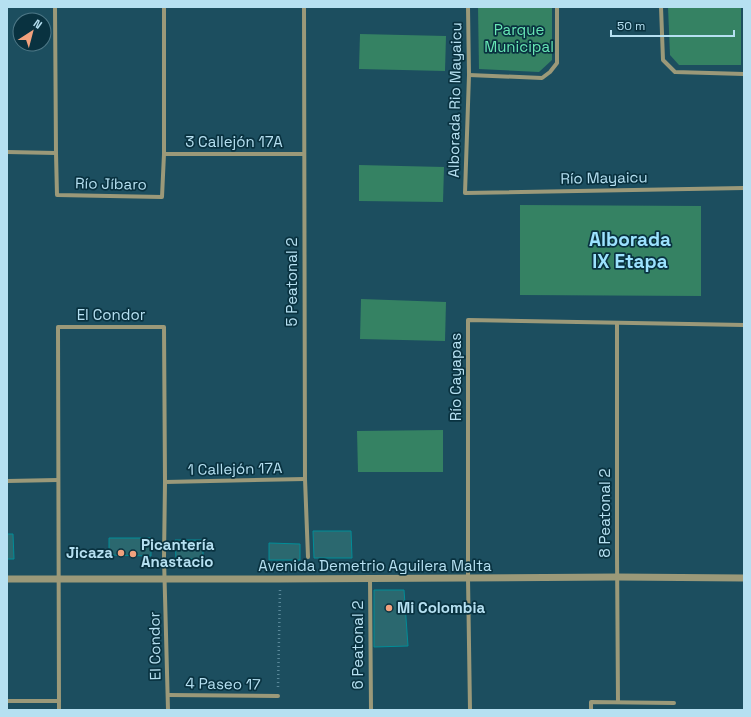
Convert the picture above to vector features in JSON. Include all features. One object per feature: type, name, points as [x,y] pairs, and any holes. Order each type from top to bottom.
[{"type":"street","name":"Río Jíbaro","points":[[55,7],[57,195],[147,197],[162,197],[164,154],[164,7]]},
{"type":"street","name":"5 Peatonal 2","points":[[304,7],[305,480],[308,557]]},
{"type":"street","name":"Alborada Rio Mayaicu","points":[[465,193],[469,75],[468,7]]},
{"type":"street","points":[[469,75],[542,78],[550,72],[557,63],[557,7]]},
{"type":"street","points":[[661,7],[663,60],[675,72],[744,74]]},
{"type":"street","points":[[7,152],[56,153]]},
{"type":"street","name":"3 Callejón 17A","points":[[164,154],[304,154]]},
{"type":"street","name":"Río Mayaicu","points":[[465,193],[744,188]]},
{"type":"street","name":"Río Cayapas","points":[[470,710],[468,578],[468,320],[744,325]]},
{"type":"street","name":"8 Peatonal 2","points":[[617,323],[618,702]]},
{"type":"street","name":"El Condor","points":[[59,710],[58,326],[164,327],[164,558],[168,710]]},
{"type":"street","points":[[7,481],[58,480]]},
{"type":"street","name":"1 Callejón 17A","points":[[165,482],[305,480]]},
{"type":"street","name":"Avenida Demetrio Aguilera Malta","points":[[7,579],[280,580],[617,577],[744,578]]},
{"type":"street","name":"6 Peatonal 2","points":[[370,579],[371,710]]},
{"type":"street","name":"4 Paseo 17","points":[[168,695],[278,696]]},
{"type":"street","points":[[7,701],[59,701]]},
{"type":"street","points":[[591,710],[591,702],[674,703]]},
{"type":"path","points":[[278,696],[280,580]]},
{"type":"green space","name":"Parque Municipal","points":[[478,7],[552,7],[552,60],[539,72],[479,69]]},
{"type":"green space","points":[[668,7],[741,7],[741,65],[679,65],[670,55]]},
{"type":"green space","name":"Parque Municipal","points":[[360,34],[446,36],[445,71],[359,69]]},
{"type":"green space","points":[[359,165],[444,167],[443,202],[359,201]]},
{"type":"green space","points":[[520,205],[701,206],[701,296],[520,295]]},
{"type":"green space","points":[[361,299],[446,302],[445,341],[360,339]]},
{"type":"green space","points":[[443,430],[443,472],[358,472],[357,431]]},
{"type":"building","points":[[313,531],[351,531],[352,558],[314,558]]},
{"type":"building","points":[[7,534],[13,534],[14,559],[7,559]]},
{"type":"building","points":[[109,538],[151,538],[151,556],[109,555]]},
{"type":"building","points":[[175,540],[203,540],[203,559],[176,559]]},
{"type":"building","points":[[269,543],[300,544],[300,560],[269,560]]},
{"type":"building","name":"Mi Colombia","points":[[374,590],[404,590],[408,646],[374,647]]},
{"type":"place","name":"Jicaza","points":[[121,553]]},
{"type":"place","name":"Picantería Anastacio","points":[[133,554]]},
{"type":"place","name":"Mi Colombia","points":[[389,608]]},
{"type":"district","name":"Alborada IX Etapa","points":[[630,250]]}]
